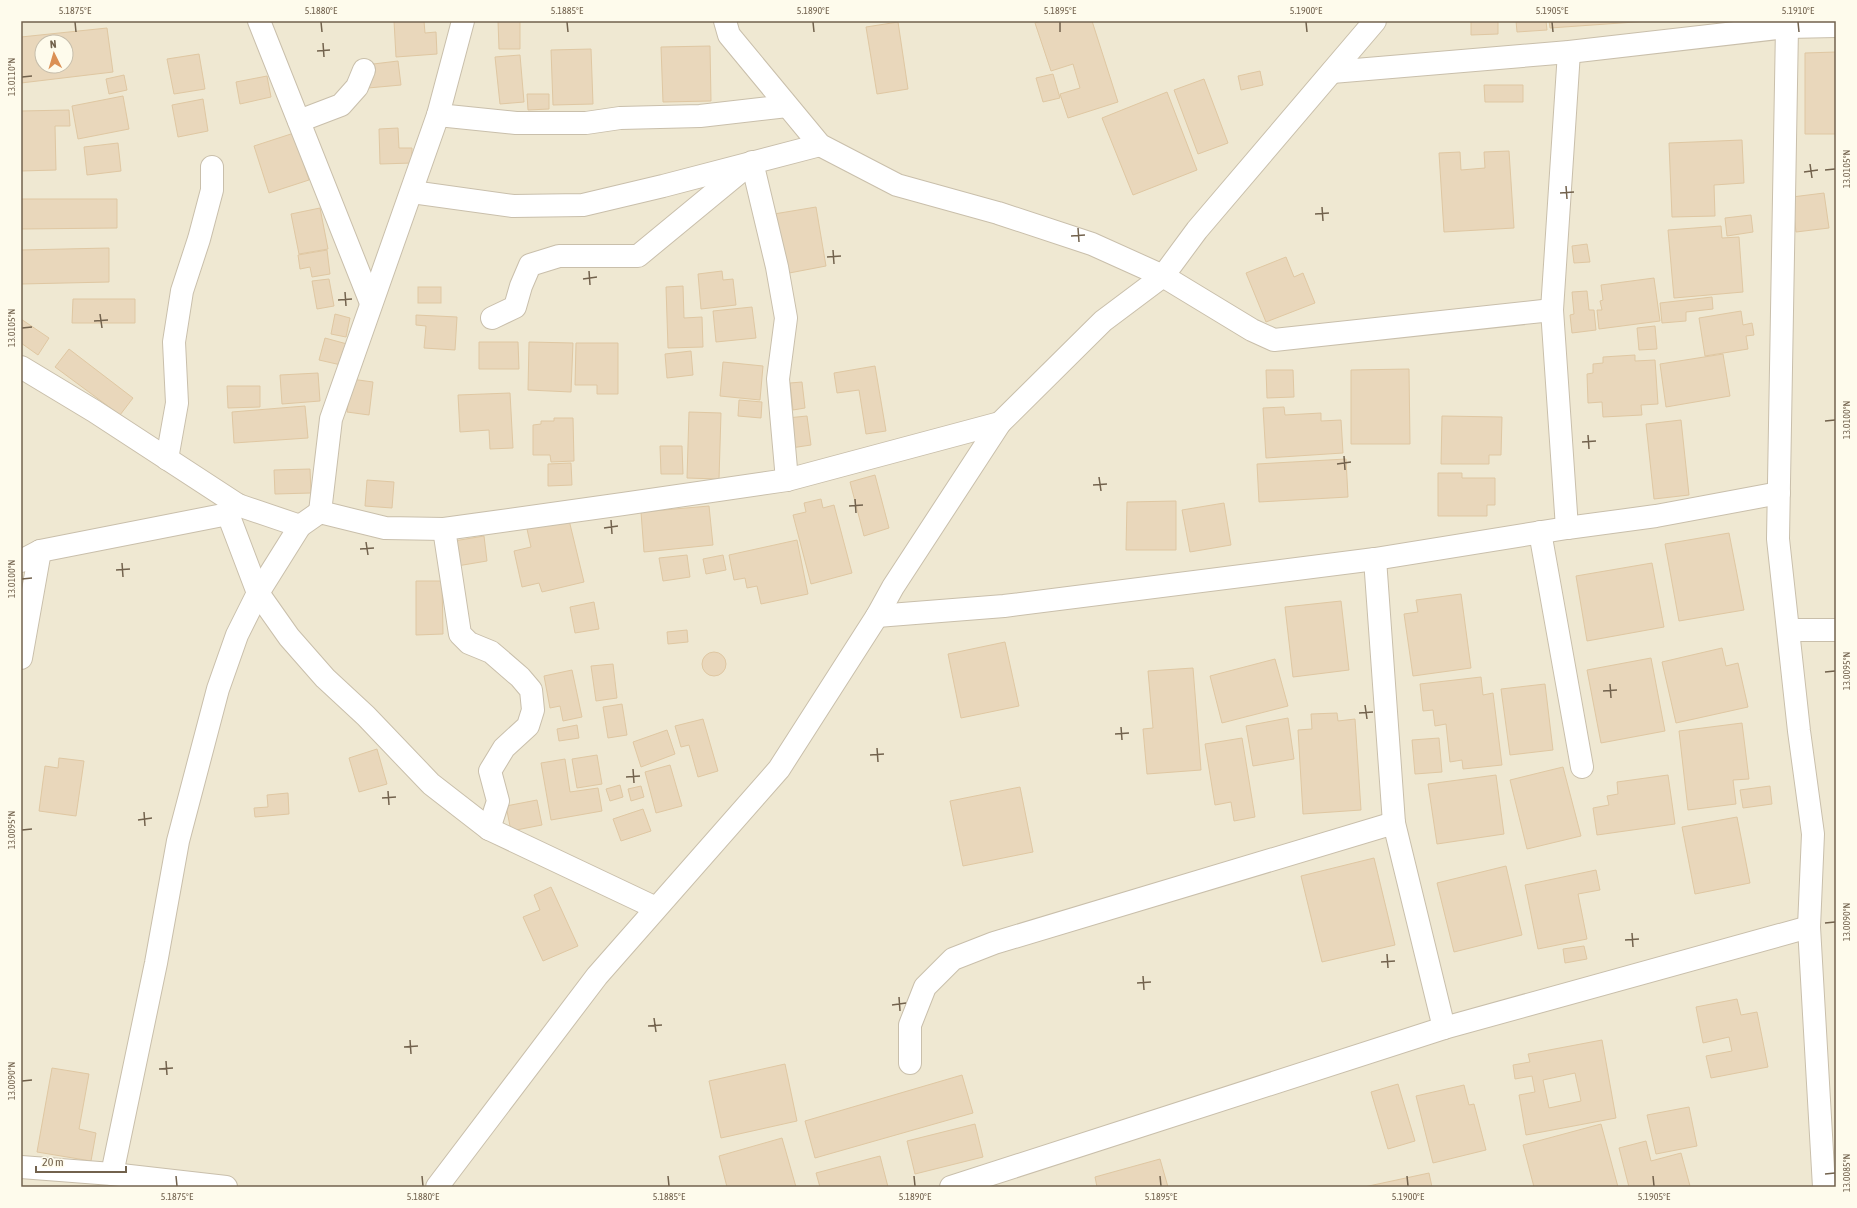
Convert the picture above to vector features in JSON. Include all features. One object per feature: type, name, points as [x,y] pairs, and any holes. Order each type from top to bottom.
[{"type":"street","points":[[260,21],[371,303]]},
{"type":"street","points":[[112,1174],[156,963],[178,841],[218,689],[237,635],[258,593],[300,526],[320,512],[331,419],[438,115],[463,21]]},
{"type":"street","points":[[725,21],[729,35],[820,145],[896,185],[998,213],[1092,244],[1164,276],[1252,330],[1274,340],[1552,310]]},
{"type":"street","points":[[437,1187],[596,976],[779,769],[877,616],[893,587],[1000,423],[1103,321],[1164,276],[1197,230],[1375,21]]},
{"type":"street","points":[[1332,72],[1569,52],[1787,27],[1836,26]]},
{"type":"street","points":[[1787,27],[1778,539],[1799,731],[1813,834],[1809,927],[1821,1187]]},
{"type":"street","points":[[1567,528],[1552,310],[1569,52]]},
{"type":"street","points":[[299,121],[341,105],[357,87],[364,70]]},
{"type":"street","points":[[438,115],[516,123],[586,123],[620,118],[700,116],[787,106]]},
{"type":"street","points":[[412,192],[513,206],[583,205],[820,145]]},
{"type":"street","points":[[492,318],[515,307],[521,286],[530,265],[559,256],[638,256],[752,162]]},
{"type":"street","points":[[752,162],[777,267],[786,318],[778,378],[787,480]]},
{"type":"street","points":[[167,458],[177,404],[174,342],[182,290],[199,239],[212,190],[212,167]]},
{"type":"street","points":[[21,367],[94,411],[167,458],[233,509],[300,526]]},
{"type":"street","points":[[320,512],[385,528],[444,529],[787,480],[1000,423]]},
{"type":"street","points":[[877,616],[1004,606],[1375,559],[1540,532],[1656,516],[1779,493]]},
{"type":"street","points":[[21,561],[40,551],[233,509]]},
{"type":"street","points":[[233,509],[258,593],[289,637],[325,678],[366,716],[431,784],[489,829],[656,908]]},
{"type":"street","points":[[444,529],[460,634],[469,643],[491,652],[520,677],[531,690],[533,710],[528,726],[504,748],[490,771],[498,801],[489,829]]},
{"type":"street","points":[[1540,532],[1582,767]]},
{"type":"street","points":[[21,658],[40,551]]},
{"type":"street","points":[[1375,559],[1394,823],[1444,1028]]},
{"type":"street","points":[[1789,630],[1836,630]]},
{"type":"street","points":[[910,1063],[910,1025],[925,987],[953,959],[994,943],[1394,823]]},
{"type":"street","points":[[951,1187],[1444,1028],[1809,927]]},
{"type":"street","points":[[21,1167],[112,1174],[226,1187]]},
{"type":"shaded area","points":[[21,21],[1836,21],[1836,1187],[21,1187]]},
{"type":"building","points":[[394,21],[424,21],[425,33],[436,32],[437,54],[396,57]]},
{"type":"building","points":[[498,21],[520,21],[520,49],[499,49]]},
{"type":"building","points":[[1041,21],[1092,21],[1118,102],[1068,118],[1060,94],[1080,88],[1073,64],[1051,71],[1035,23]]},
{"type":"building","points":[[1471,21],[1498,21],[1498,34],[1471,35]]},
{"type":"building","points":[[1516,21],[1546,21],[1547,30],[1517,32]]},
{"type":"building","points":[[1549,21],[1649,21],[1550,28]]},
{"type":"building","points":[[898,22],[908,89],[877,94],[866,27]]},
{"type":"building","points":[[107,28],[113,72],[21,83],[21,37],[34,36],[34,74],[74,74],[74,34],[50,34]]},
{"type":"building","points":[[710,46],[711,101],[663,102],[661,47]]},
{"type":"building","points":[[591,49],[593,104],[553,105],[551,50]]},
{"type":"building","points":[[1836,52],[1836,134],[1805,134],[1805,53]]},
{"type":"building","points":[[199,54],[205,89],[174,94],[167,59]]},
{"type":"building","points":[[520,55],[524,102],[500,104],[495,57]]},
{"type":"building","points":[[398,61],[401,85],[368,88],[365,65]]},
{"type":"building","points":[[1260,71],[1263,85],[1241,90],[1238,76]]},
{"type":"building","points":[[1053,74],[1060,98],[1043,102],[1036,78]]},
{"type":"building","points":[[124,75],[127,90],[109,94],[106,79]]},
{"type":"building","points":[[267,76],[271,97],[240,104],[236,82]]},
{"type":"building","points":[[1204,79],[1228,143],[1198,154],[1174,90]]},
{"type":"building","points":[[1484,85],[1523,85],[1523,102],[1485,102]]},
{"type":"building","points":[[1167,92],[1197,170],[1133,195],[1102,118]]},
{"type":"building","points":[[527,94],[549,94],[549,109],[528,110]]},
{"type":"building","points":[[123,96],[129,129],[78,139],[72,106]]},
{"type":"building","points":[[203,99],[208,131],[178,137],[172,105]]},
{"type":"building","points":[[69,110],[70,126],[55,126],[56,170],[21,171],[21,111]]},
{"type":"building","points":[[398,128],[399,148],[412,148],[412,163],[380,164],[379,129]]},
{"type":"building","points":[[294,133],[309,180],[269,193],[254,146]]},
{"type":"building","points":[[1742,140],[1744,183],[1714,185],[1715,216],[1672,217],[1669,143]]},
{"type":"building","points":[[118,143],[121,171],[87,175],[84,147]]},
{"type":"building","points":[[1509,151],[1514,228],[1444,232],[1439,153],[1460,152],[1461,170],[1485,168],[1484,152]]},
{"type":"building","points":[[1824,193],[1829,228],[1796,232],[1792,197]]},
{"type":"building","points":[[21,199],[117,199],[117,228],[21,229]]},
{"type":"building","points":[[816,207],[826,266],[784,274],[774,214]]},
{"type":"building","points":[[320,208],[328,249],[299,254],[291,214]]},
{"type":"building","points":[[1751,215],[1753,232],[1727,236],[1725,218]]},
{"type":"building","points":[[1721,226],[1722,238],[1739,237],[1743,292],[1674,298],[1668,230]]},
{"type":"building","points":[[1587,244],[1590,262],[1574,263],[1572,246]]},
{"type":"building","points":[[109,248],[109,282],[21,284],[21,250]]},
{"type":"building","points":[[327,250],[330,274],[312,277],[310,267],[300,269],[298,255]]},
{"type":"building","points":[[1286,257],[1294,277],[1303,273],[1315,303],[1266,322],[1246,273]]},
{"type":"building","points":[[722,271],[723,280],[733,279],[736,305],[701,309],[698,274]]},
{"type":"building","points":[[1654,278],[1660,321],[1599,329],[1597,310],[1602,310],[1600,301],[1603,300],[1601,285]]},
{"type":"building","points":[[329,279],[334,306],[317,309],[312,281]]},
{"type":"building","points":[[683,286],[684,318],[702,317],[703,347],[668,348],[666,287]]},
{"type":"building","points":[[418,287],[441,287],[441,303],[418,303]]},
{"type":"building","points":[[1587,291],[1589,310],[1594,310],[1596,330],[1572,333],[1570,315],[1574,314],[1572,292]]},
{"type":"building","points":[[1712,297],[1713,309],[1686,312],[1686,321],[1662,323],[1660,303]]},
{"type":"building","points":[[73,299],[135,299],[135,323],[72,323]]},
{"type":"building","points":[[752,307],[756,338],[716,342],[713,311]]},
{"type":"building","points":[[1741,311],[1743,325],[1752,323],[1754,335],[1746,336],[1748,349],[1705,356],[1699,318]]},
{"type":"building","points":[[335,314],[350,318],[346,337],[331,334]]},
{"type":"building","points":[[416,315],[457,317],[455,350],[424,348],[426,326],[416,325]]},
{"type":"building","points":[[21,319],[49,338],[38,355],[21,343]]},
{"type":"building","points":[[1655,326],[1657,349],[1639,350],[1637,328]]},
{"type":"building","points":[[325,338],[347,344],[341,365],[319,360]]},
{"type":"building","points":[[479,342],[518,342],[519,369],[479,369]]},
{"type":"building","points":[[529,342],[573,343],[571,392],[528,390]]},
{"type":"building","points":[[576,343],[618,343],[618,394],[597,394],[597,385],[575,385]]},
{"type":"building","points":[[69,349],[133,398],[120,415],[55,367]]},
{"type":"building","points":[[691,351],[693,375],[667,378],[665,354]]},
{"type":"building","points":[[1723,354],[1730,396],[1666,407],[1660,364]]},
{"type":"building","points":[[1635,355],[1635,361],[1655,360],[1658,404],[1641,405],[1642,415],[1603,417],[1602,402],[1588,403],[1587,374],[1593,373],[1593,364],[1603,363],[1603,357]]},
{"type":"building","points":[[723,362],[763,366],[760,400],[720,396]]},
{"type":"building","points":[[875,366],[886,431],[866,434],[859,390],[837,393],[834,373]]},
{"type":"building","points":[[1409,369],[1410,444],[1351,444],[1351,370]]},
{"type":"building","points":[[1266,370],[1293,370],[1294,397],[1267,398]]},
{"type":"building","points":[[318,373],[320,401],[282,404],[280,375]]},
{"type":"building","points":[[351,379],[373,382],[369,415],[347,412]]},
{"type":"building","points":[[802,382],[805,408],[793,410],[790,383]]},
{"type":"building","points":[[227,386],[260,386],[260,407],[228,408]]},
{"type":"building","points":[[510,393],[513,448],[490,449],[489,430],[460,432],[458,395]]},
{"type":"building","points":[[739,400],[762,402],[761,418],[738,416]]},
{"type":"building","points":[[305,406],[308,438],[234,443],[232,412]]},
{"type":"building","points":[[1284,407],[1285,415],[1321,413],[1321,421],[1341,420],[1343,453],[1266,458],[1263,408]]},
{"type":"building","points":[[689,412],[721,413],[719,479],[687,478]]},
{"type":"building","points":[[807,416],[811,445],[791,448],[787,418]]},
{"type":"building","points":[[1442,416],[1502,417],[1501,455],[1489,455],[1489,464],[1441,464]]},
{"type":"building","points":[[554,418],[573,418],[574,461],[551,462],[550,455],[533,455],[533,425],[541,424],[541,421],[554,421]]},
{"type":"building","points":[[1681,420],[1689,495],[1654,499],[1646,424]]},
{"type":"building","points":[[660,446],[682,446],[683,474],[661,474]]},
{"type":"building","points":[[1346,459],[1348,497],[1259,502],[1257,464]]},
{"type":"building","points":[[571,463],[572,485],[548,486],[548,464]]},
{"type":"building","points":[[310,469],[311,493],[275,494],[274,470]]},
{"type":"building","points":[[1438,473],[1462,473],[1462,478],[1495,478],[1495,505],[1487,505],[1487,516],[1438,516]]},
{"type":"building","points":[[875,475],[889,528],[864,536],[850,482]]},
{"type":"building","points":[[367,480],[394,482],[392,508],[365,506]]},
{"type":"building","points":[[821,499],[823,508],[834,505],[852,573],[811,584],[793,515],[806,512],[804,503]]},
{"type":"building","points":[[1176,501],[1176,550],[1126,550],[1127,502]]},
{"type":"building","points":[[1224,503],[1231,545],[1190,552],[1182,510]]},
{"type":"building","points":[[709,506],[713,545],[644,552],[641,512]]},
{"type":"building","points":[[569,520],[584,582],[542,592],[539,583],[522,587],[514,551],[531,547],[527,529]]},
{"type":"building","points":[[1729,533],[1744,610],[1679,621],[1665,544]]},
{"type":"building","points":[[484,536],[487,561],[457,566],[454,541]]},
{"type":"building","points":[[797,540],[808,594],[761,604],[757,586],[747,588],[745,578],[734,580],[729,555]]},
{"type":"building","points":[[687,555],[690,577],[663,581],[659,558]]},
{"type":"building","points":[[723,555],[726,570],[706,574],[703,559]]},
{"type":"building","points":[[1652,563],[1664,627],[1587,641],[1576,576]]},
{"type":"building","points":[[416,581],[442,581],[443,634],[416,635]]},
{"type":"building","points":[[1461,594],[1471,668],[1413,676],[1404,614],[1418,612],[1416,600]]},
{"type":"building","points":[[1341,601],[1349,670],[1293,677],[1285,607]]},
{"type":"building","points":[[594,602],[599,629],[575,633],[570,607]]},
{"type":"building","points":[[687,630],[688,642],[668,644],[667,632]]},
{"type":"building","points":[[1005,642],[1019,706],[961,718],[948,654]]},
{"type":"building","points":[[1722,648],[1726,666],[1738,663],[1748,707],[1676,723],[1662,662]]},
{"type":"building","points":[[714,652],[719,653],[725,659],[725,669],[719,675],[714,676],[709,675],[703,669],[702,664],[703,659],[709,653]]},
{"type":"building","points":[[1651,658],[1665,731],[1601,743],[1587,670]]},
{"type":"building","points":[[1275,659],[1288,706],[1222,723],[1210,676]]},
{"type":"building","points":[[613,664],[617,698],[596,701],[591,666]]},
{"type":"building","points":[[1193,668],[1201,770],[1147,774],[1143,729],[1153,728],[1148,671]]},
{"type":"building","points":[[572,670],[582,717],[563,721],[560,706],[550,708],[544,676]]},
{"type":"building","points":[[1481,677],[1483,695],[1493,693],[1502,765],[1463,769],[1462,760],[1450,762],[1446,724],[1435,726],[1433,710],[1423,711],[1420,684]]},
{"type":"building","points":[[1545,684],[1553,750],[1510,755],[1501,689]]},
{"type":"building","points":[[622,704],[627,735],[608,738],[603,707]]},
{"type":"building","points":[[1337,713],[1338,721],[1355,719],[1361,810],[1303,814],[1298,730],[1312,729],[1311,714]]},
{"type":"building","points":[[1288,718],[1294,759],[1253,766],[1246,726]]},
{"type":"building","points":[[703,719],[718,771],[698,777],[689,745],[681,747],[675,726]]},
{"type":"building","points":[[1742,723],[1749,779],[1733,780],[1736,804],[1688,810],[1679,731]]},
{"type":"building","points":[[577,725],[579,738],[559,741],[557,729]]},
{"type":"building","points":[[667,730],[675,754],[641,767],[633,742]]},
{"type":"building","points":[[1242,738],[1255,817],[1234,821],[1231,802],[1215,805],[1205,744]]},
{"type":"building","points":[[1439,738],[1442,772],[1415,774],[1412,740]]},
{"type":"building","points":[[377,749],[387,784],[359,792],[349,758]]},
{"type":"building","points":[[597,755],[602,784],[577,788],[572,759]]},
{"type":"building","points":[[59,758],[84,761],[76,816],[39,811],[45,766],[58,768]]},
{"type":"building","points":[[565,759],[570,792],[598,788],[602,811],[551,820],[541,763]]},
{"type":"building","points":[[670,765],[682,806],[656,813],[645,772]]},
{"type":"building","points":[[1563,767],[1581,836],[1527,849],[1510,780]]},
{"type":"building","points":[[1496,775],[1504,834],[1437,844],[1428,784]]},
{"type":"building","points":[[1668,775],[1675,824],[1597,835],[1593,808],[1609,805],[1607,796],[1618,794],[1617,782]]},
{"type":"building","points":[[620,785],[623,797],[610,801],[606,789]]},
{"type":"building","points":[[641,786],[644,797],[631,801],[628,789]]},
{"type":"building","points":[[1770,786],[1772,804],[1743,808],[1740,790]]},
{"type":"building","points":[[1020,787],[1033,852],[963,866],[950,801]]},
{"type":"building","points":[[288,793],[289,814],[255,817],[254,808],[268,807],[267,795]]},
{"type":"building","points":[[537,800],[542,825],[511,831],[506,806]]},
{"type":"building","points":[[643,809],[651,831],[621,841],[613,819]]},
{"type":"building","points":[[1737,817],[1750,883],[1695,894],[1682,827]]},
{"type":"building","points":[[1374,858],[1395,945],[1322,962],[1301,876]]},
{"type":"building","points":[[1506,866],[1522,935],[1454,952],[1437,883]]},
{"type":"building","points":[[1596,870],[1600,890],[1578,894],[1587,939],[1538,949],[1525,885]]},
{"type":"building","points":[[551,887],[578,946],[543,961],[523,917],[540,910],[534,895]]},
{"type":"building","points":[[1584,946],[1587,959],[1565,963],[1563,949]]},
{"type":"building","points":[[1737,999],[1741,1015],[1757,1012],[1768,1067],[1711,1078],[1706,1056],[1732,1051],[1729,1037],[1703,1043],[1696,1007]]},
{"type":"building","points":[[1602,1040],[1616,1118],[1526,1135],[1519,1095],[1535,1092],[1532,1076],[1515,1079],[1513,1065],[1530,1062],[1528,1054]],"holes":[[[1575,1073],[1581,1101],[1549,1108],[1543,1080]]]},
{"type":"building","points":[[785,1064],[797,1121],[721,1138],[709,1081]]},
{"type":"building","points":[[52,1068],[89,1074],[79,1129],[96,1133],[91,1161],[37,1152]]},
{"type":"building","points":[[962,1075],[973,1113],[815,1158],[805,1121]]},
{"type":"building","points":[[1398,1084],[1415,1141],[1388,1149],[1371,1092]]},
{"type":"building","points":[[1464,1085],[1469,1105],[1474,1104],[1486,1150],[1433,1163],[1416,1096]]},
{"type":"building","points":[[1689,1107],[1697,1146],[1656,1154],[1647,1115]]},
{"type":"building","points":[[975,1124],[983,1157],[915,1174],[907,1141]]},
{"type":"building","points":[[1601,1124],[1618,1187],[1534,1187],[1523,1145]]},
{"type":"building","points":[[782,1138],[796,1187],[727,1187],[719,1156]]},
{"type":"building","points":[[1646,1141],[1651,1161],[1681,1153],[1690,1186],[1629,1187],[1619,1148]]},
{"type":"building","points":[[880,1156],[888,1187],[820,1187],[816,1173]]},
{"type":"building","points":[[1160,1159],[1168,1187],[1097,1187],[1095,1177]]},
{"type":"building","points":[[1429,1173],[1432,1187],[1364,1187]]}]
